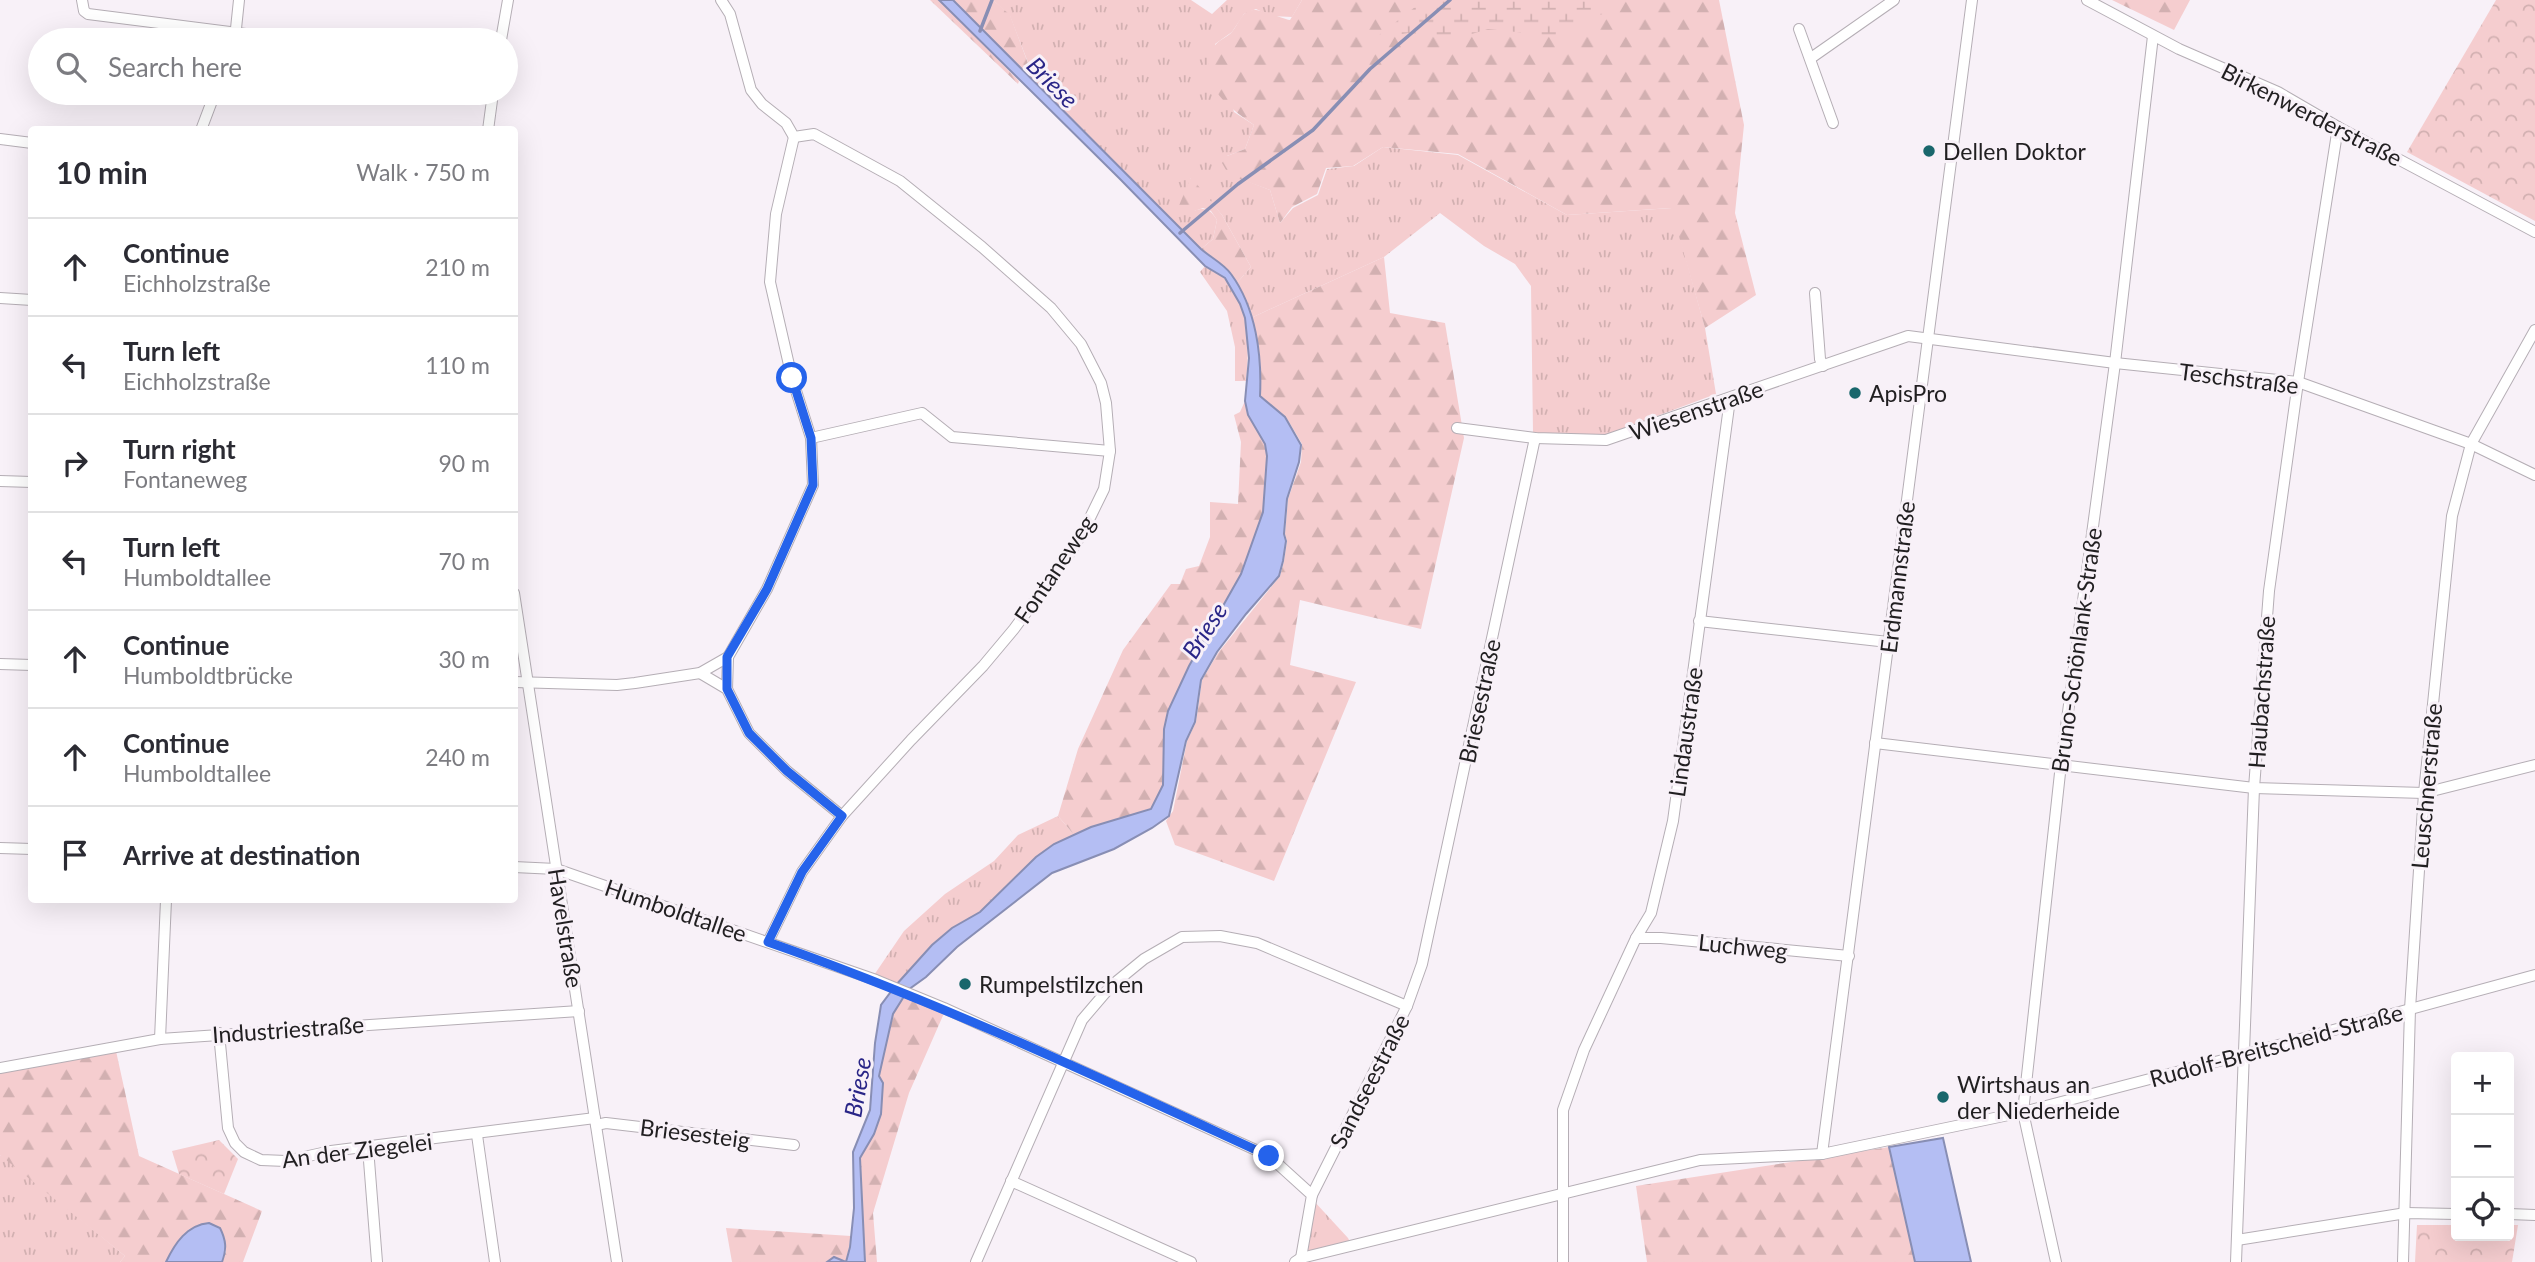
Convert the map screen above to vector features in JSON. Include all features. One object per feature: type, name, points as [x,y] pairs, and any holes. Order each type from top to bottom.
[{"type":"street","points":[[82,0],[84,11],[88,14],[177,28]]},
{"type":"street","points":[[236,28],[239,0]]},
{"type":"street","points":[[503,28],[508,0]]},
{"type":"street","points":[[518,682],[617,685],[700,673],[727,657],[767,589],[813,485],[811,438],[792,378],[770,282],[776,214],[794,137],[786,123],[762,104],[751,90],[730,14],[721,0]]},
{"type":"street","points":[[1811,58],[1894,0]]},
{"type":"street","name":"Erdmannstraße","points":[[1822,1154],[1972,0]]},
{"type":"street","name":"Birkenwerderstraße","points":[[2087,0],[2153,36],[2278,92],[2535,232]]},
{"type":"street","points":[[1799,29],[1833,123]]},
{"type":"street","name":"Bruno-Schönlank-Straße","points":[[2056,1262],[2023,1112],[2061,764],[2115,363],[2153,36]]},
{"type":"street","points":[[203,126],[210,105]]},
{"type":"street","points":[[489,126],[491,105]]},
{"type":"street","name":"Haubachstraße","points":[[2236,1262],[2254,788],[2269,591],[2338,127]]},
{"type":"street","name":"Fontaneweg","points":[[768,942],[802,872],[842,816],[983,666],[1014,629],[1084,530],[1104,489],[1110,451],[1101,383],[1081,344],[1051,307],[900,181],[814,134],[794,137]]},
{"type":"street","points":[[0,139],[28,142]]},
{"type":"street","points":[[1815,293],[1820,359],[1823,366]]},
{"type":"street","points":[[0,298],[28,300]]},
{"type":"street","name":"Leuschnerstraße","points":[[2403,1262],[2410,1009],[2424,793],[2452,516],[2472,444],[2535,330]]},
{"type":"street","name":"Wiesenstraße","points":[[1457,428],[1535,438],[1606,440],[1908,336],[1928,339]]},
{"type":"street","name":"Teschstraße","points":[[1928,339],[2115,363],[2298,382],[2472,444],[2535,475]]},
{"type":"street","name":"Lindaustraße","points":[[1563,1262],[1563,1110],[1584,1050],[1636,938],[1651,913],[1673,821],[1730,399]]},
{"type":"street","points":[[811,438],[922,413],[952,437],[1110,451]]},
{"type":"street","name":"Briesestraße","points":[[1422,964],[1535,438]]},
{"type":"street","points":[[0,481],[28,482]]},
{"type":"street","name":"Havelstraße","points":[[518,621],[617,1262]]},
{"type":"street","points":[[1699,621],[1888,642]]},
{"type":"street","points":[[727,657],[727,689],[749,733],[787,771],[842,816]]},
{"type":"street","points":[[0,664],[28,665]]},
{"type":"street","points":[[700,673],[727,689]]},
{"type":"street","points":[[1875,743],[2254,788],[2424,793],[2535,765]]},
{"type":"street","points":[[0,848],[28,849]]},
{"type":"street","name":"Humboldtallee","points":[[518,867],[556,869],[876,980],[1062,1061]]},
{"type":"street","points":[[160,1039],[166,903]]},
{"type":"street","points":[[976,1262],[1082,1020],[1111,986],[1144,959],[1182,937],[1220,936],[1257,943],[1407,1006]]},
{"type":"street","name":"Luchweg","points":[[1636,938],[1661,937],[1849,956]]},
{"type":"street","name":"Sandseestraße","points":[[1312,1195],[1407,1006],[1422,964]]},
{"type":"street","name":"Rudolf-Breitscheid-Straße","points":[[1298,1260],[1700,1160],[1822,1154],[2023,1112],[2535,975]]},
{"type":"street","name":"Industriestraße","points":[[0,1068],[160,1039],[219,1033],[579,1011]]},
{"type":"street","name":"An der Ziegelei","points":[[219,1033],[228,1128],[235,1143],[244,1152],[261,1160],[273,1162],[331,1151],[596,1122]]},
{"type":"street","points":[[1062,1061],[1269,1156],[1312,1195],[1298,1260]]},
{"type":"street","name":"Briesesteig","points":[[596,1122],[794,1145]]},
{"type":"street","points":[[477,1135],[495,1262]]},
{"type":"street","points":[[368,1148],[377,1262]]},
{"type":"street","points":[[1011,1181],[1191,1262]]},
{"type":"street","points":[[2237,1240],[2406,1213],[2451,1214]]},
{"type":"street","points":[[2514,1214],[2535,1215]]},
{"type":"green space","points":[[930,0],[939,0],[1019,81],[1018,84]]},
{"type":"green space","points":[[953,0],[993,0],[1010,15],[1029,66],[1023,71]]},
{"type":"green space","points":[[993,0],[1191,0],[1212,14],[1227,0],[1302,0],[1292,17],[1271,16],[1256,9],[1244,14],[1232,32],[1215,44],[1234,112],[1254,125],[1245,149],[1227,156],[1229,174],[1270,190],[1280,223],[1293,208],[1318,195],[1327,169],[1354,166],[1383,147],[1458,155],[1567,215],[1672,208],[1705,328],[1716,394],[1606,435],[1533,433],[1531,286],[1515,264],[1484,246],[1440,213],[1384,257],[1251,318],[1245,298],[1236,284],[1251,267],[1222,215],[1190,178],[1194,211],[1207,210],[1217,220],[1213,239],[1201,249],[1023,71],[1029,65],[1010,16]]},
{"type":"green space","points":[[1302,0],[1719,0],[1744,125],[1735,213],[1756,295],[1705,328],[1671,208],[1567,215],[1458,154],[1383,147],[1353,166],[1326,168],[1317,194],[1292,207],[1280,223],[1270,190],[1229,175],[1222,163],[1227,156],[1245,149],[1254,125],[1225,102],[1217,92],[1208,71],[1209,60],[1214,47],[1231,33],[1245,13],[1256,10],[1290,20]]},
{"type":"green space","points":[[1424,0],[1609,0],[1603,14],[1584,19],[1571,38],[1488,29],[1462,37],[1408,33],[1374,39]]},
{"type":"green space","points":[[2112,0],[2190,0],[2174,30]]},
{"type":"green space","points":[[2496,0],[2535,0],[2535,221],[2407,152]]},
{"type":"green space","points":[[1191,177],[1222,215],[1251,267],[1236,284],[1230,272],[1201,249],[1213,239],[1217,220],[1211,211],[1203,208],[1183,215],[1178,208]]},
{"type":"green space","points":[[1384,257],[1390,313],[1445,323],[1464,438],[1421,629],[1300,600],[1290,665],[1356,682],[1274,881],[1175,845],[1166,821],[1173,811],[1187,741],[1196,722],[1202,680],[1218,653],[1280,576],[1287,541],[1285,534],[1288,499],[1301,462],[1302,444],[1286,417],[1260,396],[1259,347],[1251,318]]},
{"type":"green space","points":[[1205,266],[1223,277],[1232,287],[1243,312],[1248,355],[1246,381],[1235,381],[1235,347],[1227,311],[1200,272]]},
{"type":"green space","points":[[1245,401],[1248,415],[1265,444],[1267,456],[1263,512],[1241,574],[1189,666],[1168,711],[1164,729],[1163,785],[1151,809],[1075,836],[1058,816],[1078,749],[1123,650],[1171,584],[1180,584],[1186,569],[1199,566],[1210,537],[1210,502],[1238,504],[1241,442],[1234,415],[1240,412]]},
{"type":"green space","points":[[1058,816],[1075,836],[1047,850],[982,910],[949,930],[896,985],[870,981],[904,931],[945,894],[994,861],[1018,835]]},
{"type":"green space","points":[[905,994],[945,1011],[909,1093],[873,1213],[877,1262],[865,1262],[860,1158],[874,1134],[879,1076],[893,1014]]},
{"type":"green space","points":[[116,1051],[139,1156],[262,1211],[243,1262],[222,1262],[226,1251],[189,1229],[166,1262],[120,1262],[125,1256],[0,1155],[0,1071]]},
{"type":"green space","points":[[219,1140],[238,1159],[224,1194],[179,1174],[172,1151]]},
{"type":"green space","points":[[1889,1147],[1915,1262],[1647,1262],[1636,1186]]},
{"type":"green space","points":[[0,1155],[125,1256],[120,1262],[0,1262]]},
{"type":"green space","points":[[1313,1200],[1348,1238],[1351,1244],[1306,1253]]},
{"type":"green space","points":[[2417,1225],[2451,1225],[2451,1241],[2514,1241],[2514,1225],[2518,1225],[2512,1262],[2415,1262]]},
{"type":"green space","points":[[726,1228],[851,1236],[846,1262],[834,1257],[827,1262],[732,1262]]},
{"type":"water","points":[[939,0],[953,0],[1201,249],[1231,274],[1240,287],[1256,332],[1260,396],[1285,417],[1301,445],[1299,462],[1287,499],[1284,534],[1286,541],[1279,576],[1217,652],[1201,680],[1195,722],[1186,741],[1169,816],[1114,849],[1052,873],[957,947],[926,977],[908,990],[893,1014],[879,1076],[883,1083],[881,1114],[874,1134],[860,1158],[865,1262],[846,1262],[854,1208],[853,1152],[870,1110],[881,1005],[932,945],[952,928],[980,912],[1036,857],[1054,844],[1091,827],[1151,809],[1163,785],[1164,729],[1168,711],[1189,666],[1241,574],[1263,512],[1267,456],[1265,444],[1248,415],[1245,401],[1249,358],[1245,318],[1225,278],[1205,266]]},
{"type":"water","points":[[1943,1138],[1971,1262],[1915,1262],[1889,1147]]},
{"type":"water","points":[[209,1223],[220,1228],[224,1237],[222,1262],[166,1262],[173,1248],[188,1231]]},
{"type":"water","points":[[834,1257],[846,1262],[827,1262]]},
{"type":"waterway","points":[[980,31],[992,0]]},
{"type":"waterway","points":[[1180,233],[1238,184],[1313,130],[1370,69],[1450,0]]},
{"type":"place","name":"Dellen Doktor","points":[[1929,151]]},
{"type":"place","name":"ApisPro","points":[[1855,393]]},
{"type":"place","name":"Rumpelstilzchen","points":[[965,984]]},
{"type":"place","name":"Wirtshaus an der Niederheide","points":[[1943,1097]]},
{"type":"route","points":[[792,378],[811,438],[813,485],[767,589],[727,657],[727,689],[749,733],[787,771],[842,816],[802,872],[768,942],[876,980],[944,1008],[1269,1156]]},
{"type":"water label","name":"Briese","points":[[1053,82]]},
{"type":"water label","name":"Briese","points":[[1204,630]]},
{"type":"water label","name":"Briese","points":[[857,1087]]}]
